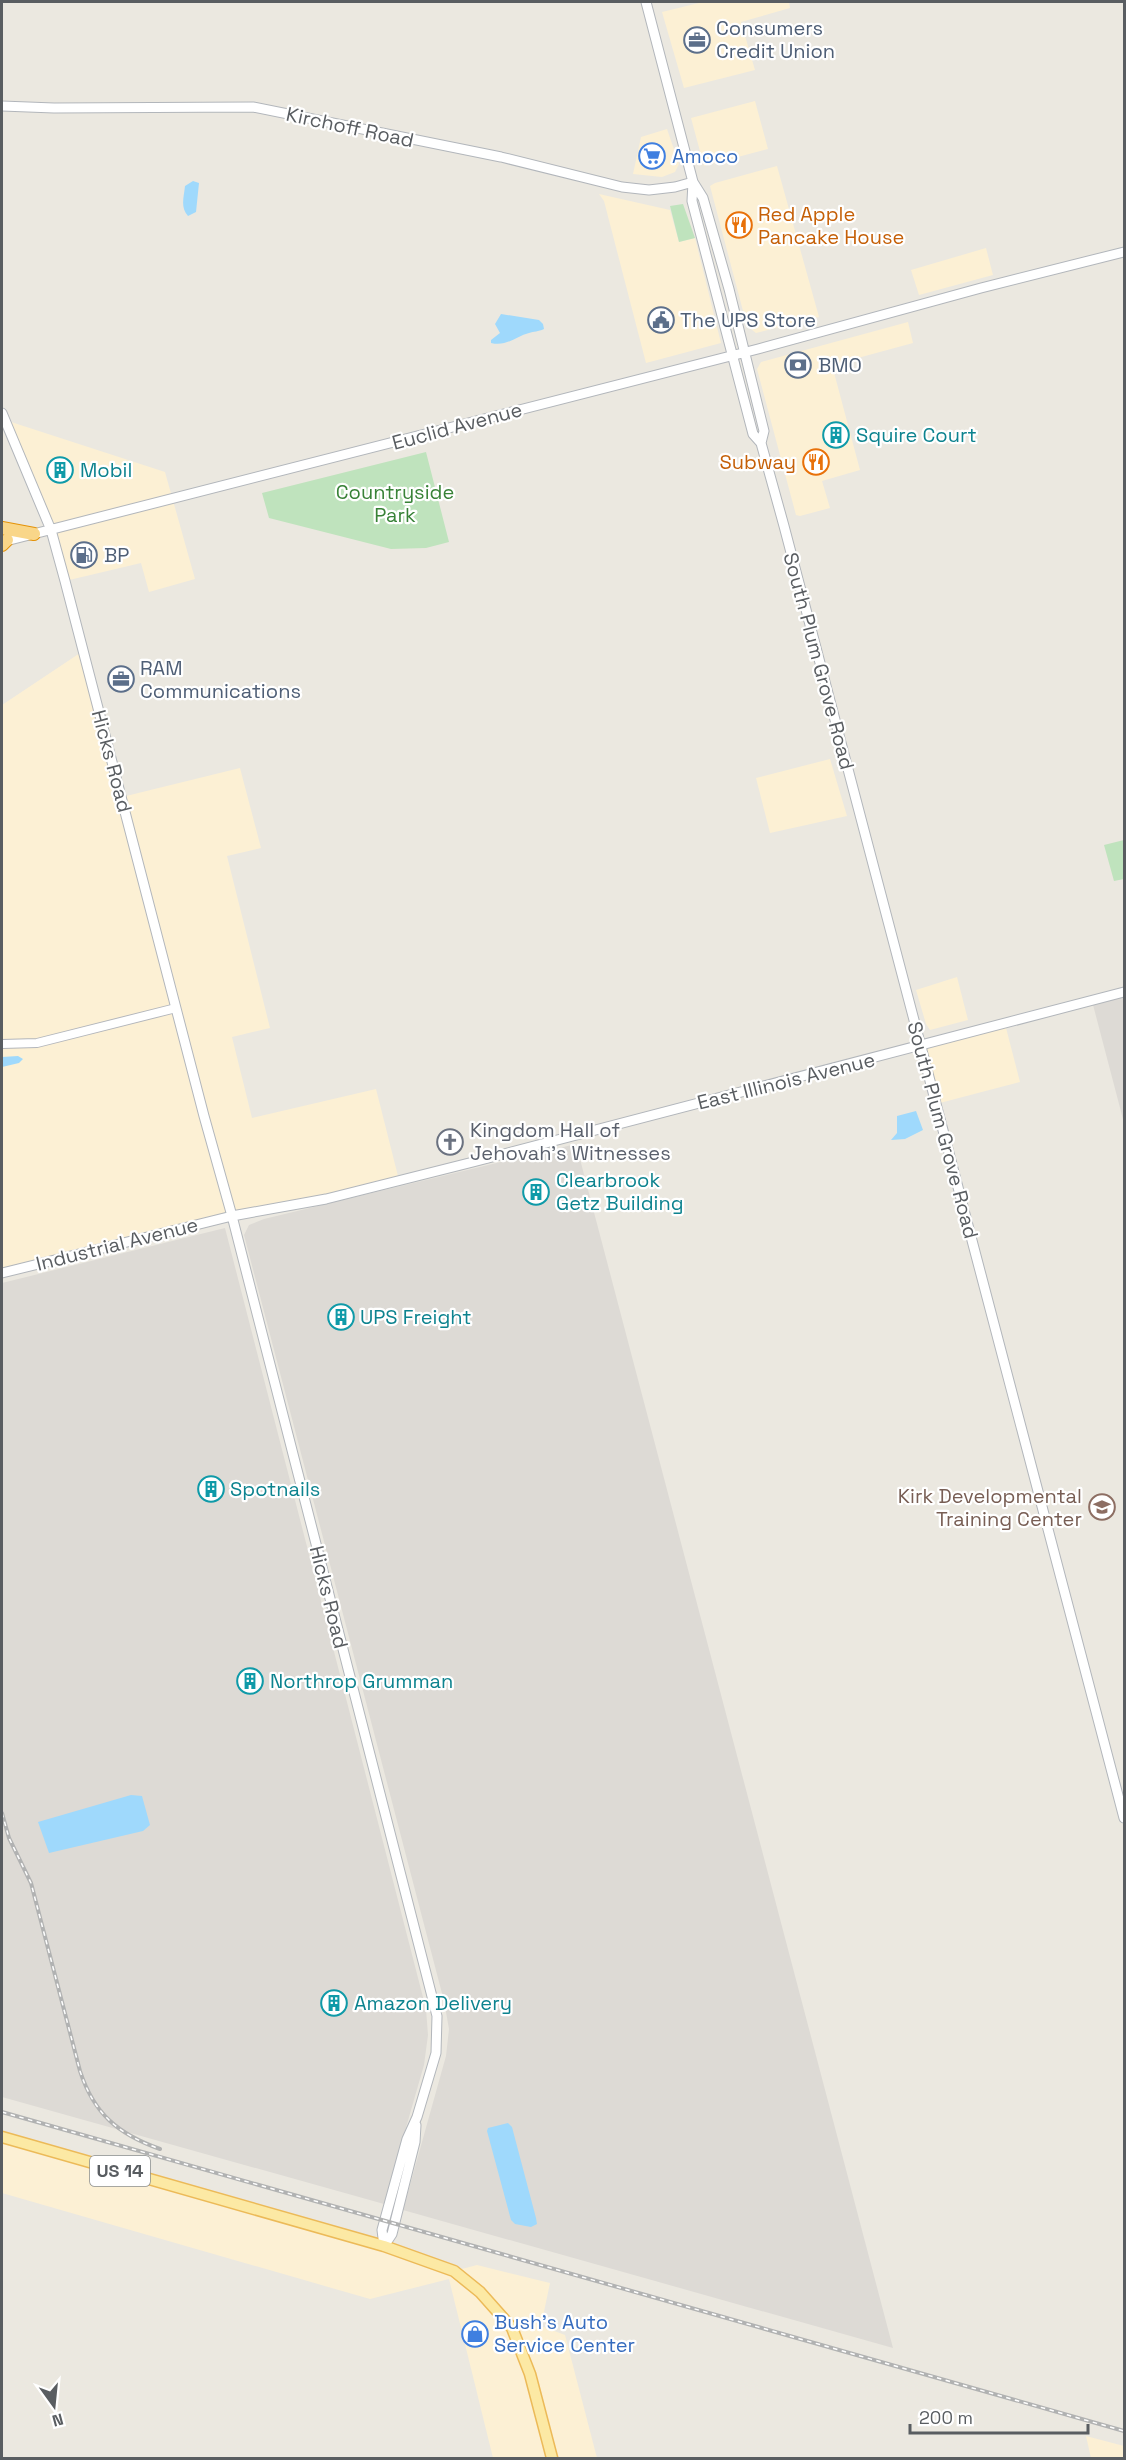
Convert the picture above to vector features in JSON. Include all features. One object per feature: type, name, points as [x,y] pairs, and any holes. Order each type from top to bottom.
[{"type":"highway","points":[[2,528],[34,534]]},
{"type":"main road","name":"South Plum Grove Road","points":[[646,2],[693,182],[703,198],[744,351],[764,431],[761,443]]},
{"type":"main road","name":"Kirchoff Road","points":[[2,106],[253,107],[501,157],[622,187],[649,190],[693,182]]},
{"type":"main road","name":"South Plum Grove Road","points":[[693,182],[692,201],[731,355],[753,434],[761,443],[1125,1818]]},
{"type":"main road","name":"Euclid Avenue","points":[[3,542],[1125,252]]},
{"type":"main road","name":"Hicks Road","points":[[2,413],[51,530],[232,1215],[437,2016],[436,2053],[417,2117],[415,2142],[393,2234],[384,2246]]},
{"type":"main road","name":"East Illinois Avenue","points":[[232,1215],[326,1199],[920,1047],[1125,992]]},
{"type":"main road","name":"Industrial Avenue","points":[[2,1273],[232,1215]]},
{"type":"main road","name":"US 14","points":[[2,2137],[384,2246],[454,2271],[493,2304],[512,2328],[524,2355],[552,2458]]},
{"type":"street","points":[[2,1044],[37,1043],[176,1008]]},
{"type":"shaded area","points":[[703,2],[789,2],[790,8],[741,22],[755,70],[684,88],[662,12]]},
{"type":"shaded area","points":[[755,101],[768,149],[704,166],[691,118]]},
{"type":"shaded area","points":[[667,129],[679,164],[675,172],[662,177],[633,174],[641,137]]},
{"type":"shaded area","points":[[777,166],[819,317],[756,333],[747,326],[710,186]]},
{"type":"shaded area","points":[[599,194],[670,210],[679,242],[695,238],[721,343],[646,363],[604,201]]},
{"type":"shaded area","points":[[986,248],[993,275],[919,295],[911,270]]},
{"type":"shaded area","points":[[908,322],[913,343],[832,365],[860,470],[822,481],[830,508],[796,515],[757,369],[761,362]]},
{"type":"shaded area","points":[[5,420],[165,472],[195,579],[149,592],[141,563],[65,581]]},
{"type":"shaded area","points":[[83,651],[122,797],[240,768],[261,848],[227,856],[270,1028],[232,1037],[252,1118],[376,1089],[399,1180],[2,1273],[2,705]]},
{"type":"shaded area","points":[[830,759],[847,816],[770,833],[756,778]]},
{"type":"shaded area","points":[[957,977],[968,1020],[930,1030],[916,990]]},
{"type":"shaded area","points":[[1124,992],[1124,1123],[1092,1001]]},
{"type":"shaded area","points":[[1005,1024],[1020,1082],[936,1104],[920,1047]]},
{"type":"shaded area","points":[[576,1144],[893,2348],[403,2210],[446,2056],[449,2029],[444,2001],[244,1235],[249,1225],[264,1219]]},
{"type":"shaded area","points":[[225,1228],[426,2009],[428,2035],[424,2065],[384,2204],[2,2097],[2,1283]]},
{"type":"shaded area","points":[[2,2137],[454,2271],[477,2265],[550,2283],[541,2326],[565,2335],[597,2458],[493,2458],[449,2279],[370,2299],[2,2193]]},
{"type":"shaded area","points":[[1086,2436],[1124,2446],[1124,2458],[1091,2458]]},
{"type":"green space","points":[[683,204],[695,238],[679,242],[670,206]]},
{"type":"green space","name":"Countryside Park","points":[[426,452],[449,542],[426,548],[391,549],[269,518],[262,493]]},
{"type":"green space","points":[[1124,840],[1124,879],[1114,881],[1104,845]]},
{"type":"water","points":[[193,181],[199,183],[196,212],[188,216],[183,205],[183,198],[185,186]]},
{"type":"water","points":[[501,314],[539,320],[544,329],[524,334],[502,344],[491,343],[491,340],[500,333],[495,324]]},
{"type":"water","points":[[18,1056],[23,1059],[19,1063],[2,1067],[2,1057]]},
{"type":"water","points":[[916,1111],[923,1130],[905,1139],[891,1140],[897,1133],[897,1116]]},
{"type":"water","points":[[131,1795],[142,1796],[150,1825],[143,1831],[49,1853],[38,1822]]},
{"type":"water","points":[[508,2123],[512,2127],[536,2218],[537,2224],[531,2227],[515,2224],[511,2220],[487,2131],[488,2128]]},
{"type":"railway","points":[[2,1813],[9,1838],[31,1883],[80,2071],[92,2099],[100,2111],[120,2129],[160,2149]]},
{"type":"railway","points":[[2,2112],[1124,2431]]},
{"type":"place","name":"Consumers Credit Union","points":[[697,40]]},
{"type":"place","name":"Amoco","points":[[652,156]]},
{"type":"place","name":"Red Apple Pancake House","points":[[739,225]]},
{"type":"place","name":"The UPS Store","points":[[661,320]]},
{"type":"place","name":"BMO","points":[[798,365]]},
{"type":"place","name":"Squire Court","points":[[836,435]]},
{"type":"place","name":"Subway","points":[[816,462]]},
{"type":"place","name":"Mobil","points":[[60,470]]},
{"type":"place","name":"BP","points":[[84,555]]},
{"type":"place","name":"RAM Communications","points":[[121,679]]},
{"type":"place","name":"Kingdom Hall of Jehovah's Witnesses","points":[[450,1142]]},
{"type":"place","name":"Clearbrook Getz Building","points":[[536,1192]]},
{"type":"place","name":"UPS Freight","points":[[341,1317]]},
{"type":"place","name":"Spotnails","points":[[211,1489]]},
{"type":"place","name":"Kirk Developmental Training Center","points":[[1102,1507]]},
{"type":"place","name":"Northrop Grumman","points":[[250,1681]]},
{"type":"place","name":"Amazon Delivery","points":[[334,2003]]},
{"type":"place","name":"Bush's Auto Service Center","points":[[475,2334]]}]
